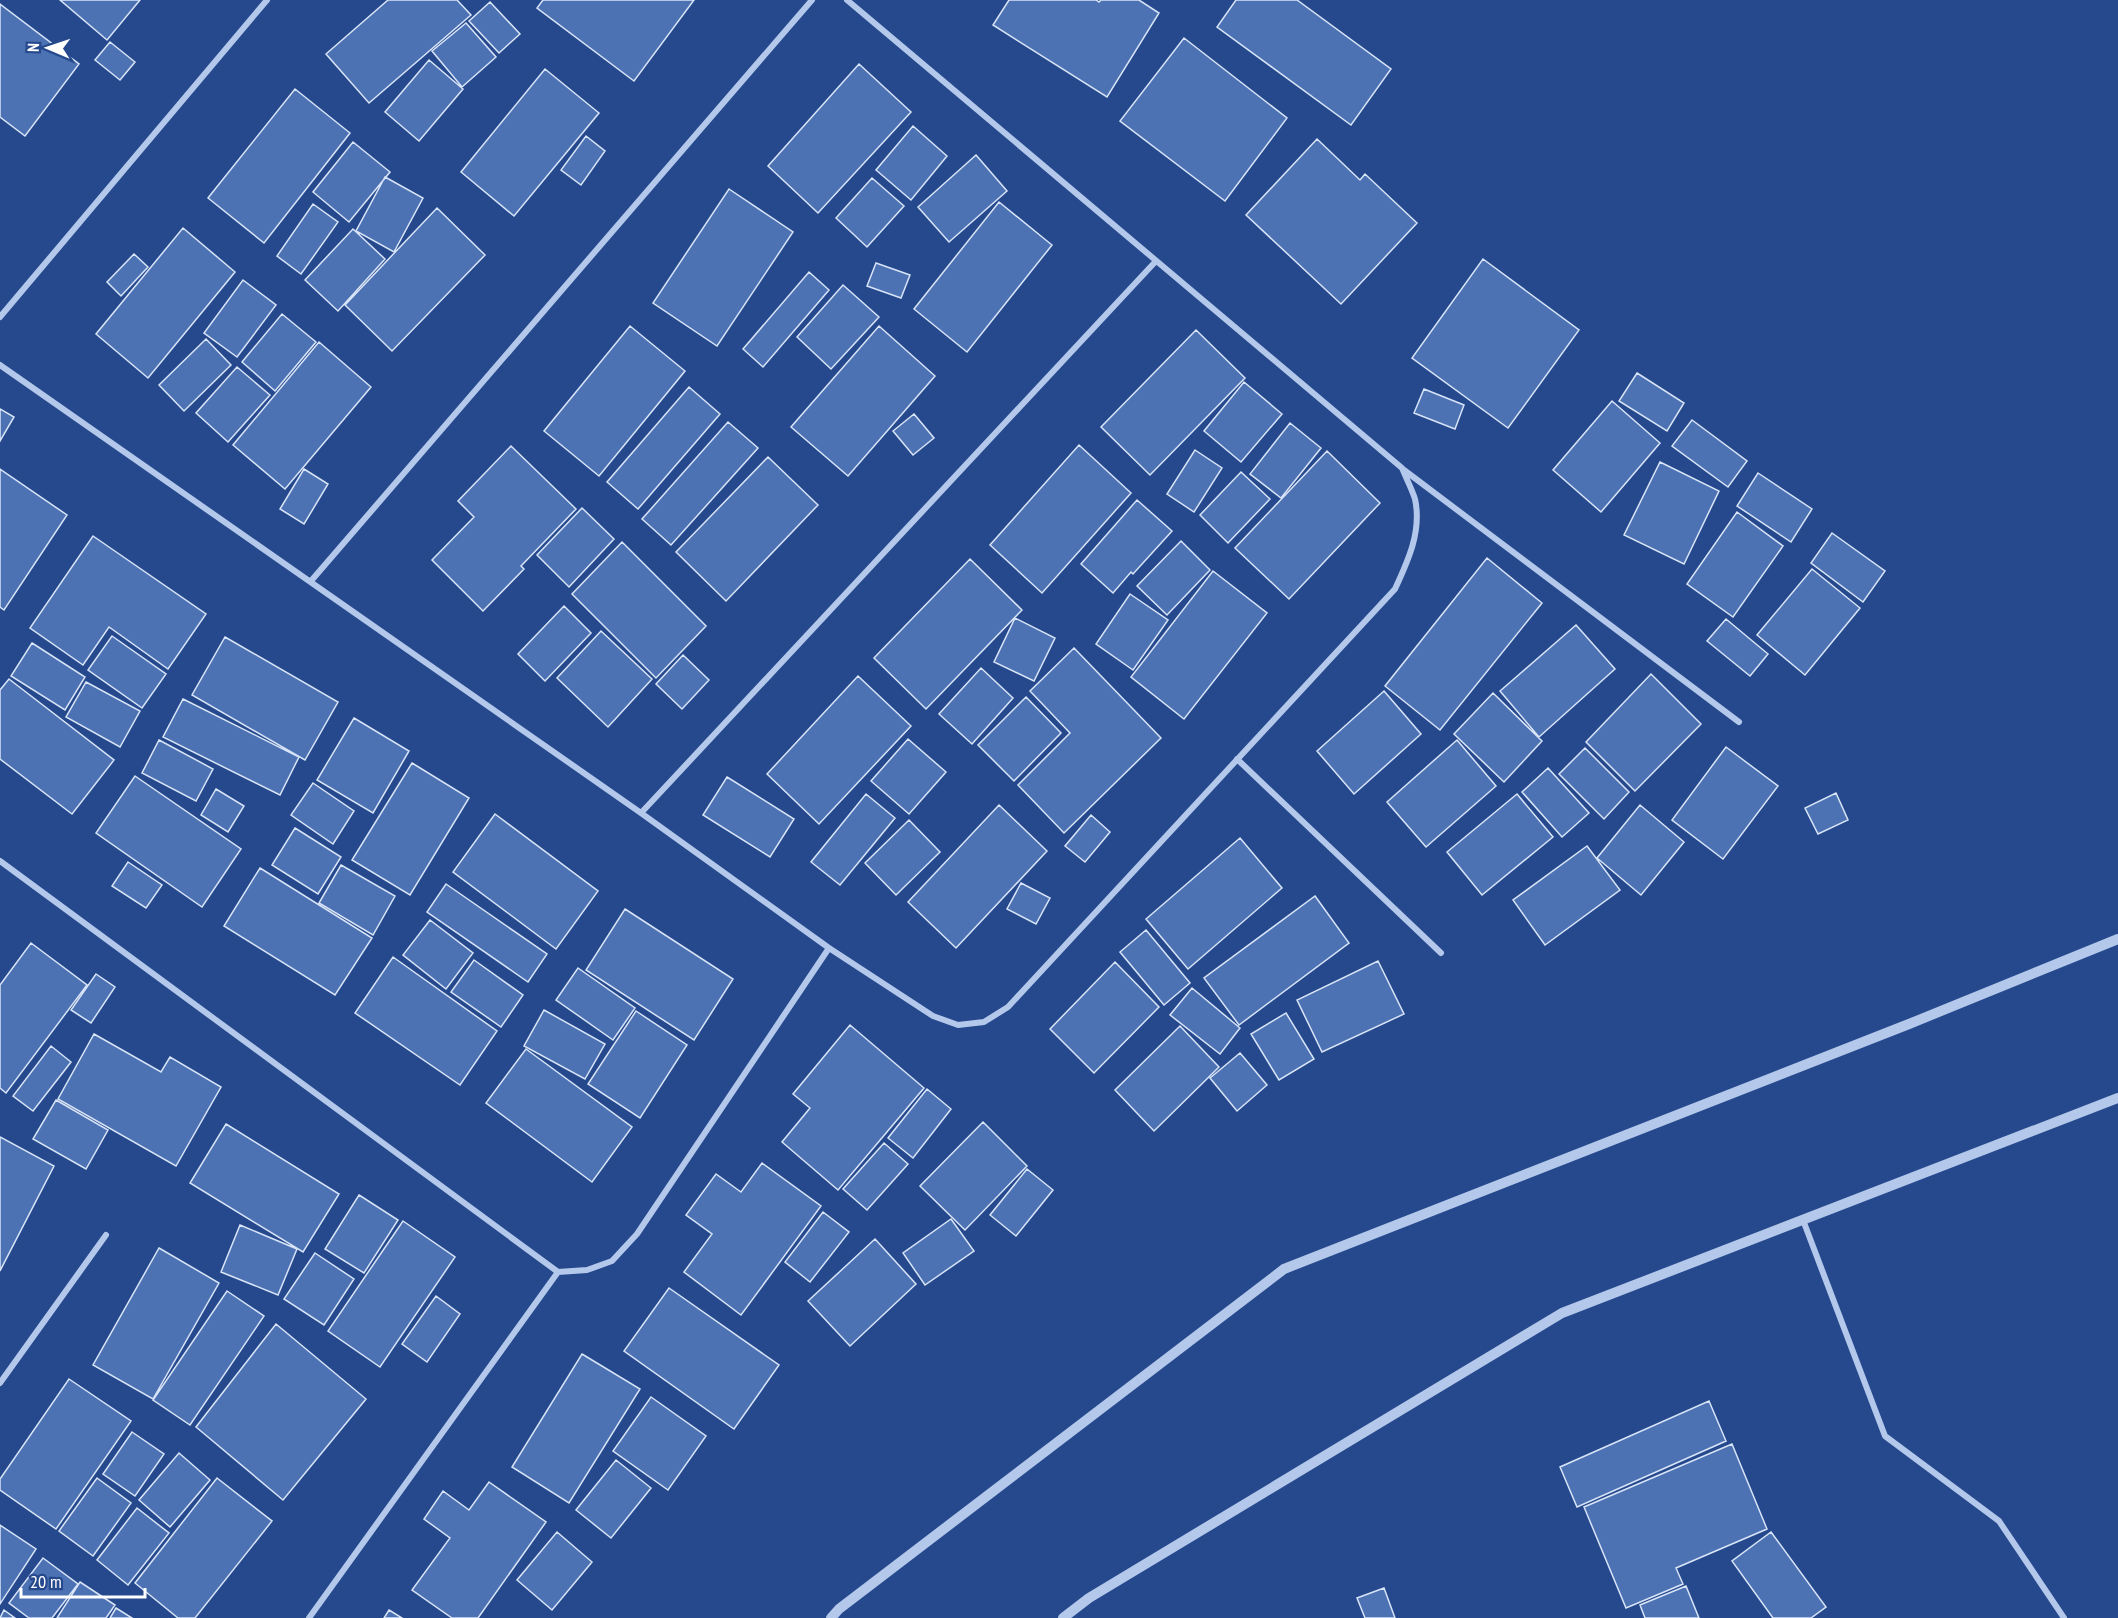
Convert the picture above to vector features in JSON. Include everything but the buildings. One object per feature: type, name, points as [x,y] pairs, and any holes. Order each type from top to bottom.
[{"type":"street","points":[[0,317],[267,0]]},
{"type":"street","points":[[311,581],[812,0]]},
{"type":"street","points":[[847,0],[1402,468],[1739,722]]},
{"type":"street","points":[[641,813],[1156,261]]},
{"type":"street","points":[[0,365],[641,813],[829,948],[933,1016],[958,1025],[984,1022],[1008,1007],[1395,589],[1408,560],[1417,528],[1414,498],[1402,468]]},
{"type":"street","points":[[1238,759],[1441,953]]},
{"type":"street","points":[[0,862],[558,1272],[587,1270],[612,1261],[637,1234],[829,948]]},
{"type":"street","points":[[831,1618],[848,1602],[1284,1269],[1909,1024],[2118,939]]},
{"type":"street","points":[[1063,1618],[1089,1598],[1562,1312],[2118,1098]]},
{"type":"street","points":[[1803,1220],[1885,1436],[2000,1521],[2064,1618]]},
{"type":"street","points":[[0,1383],[106,1235]]},
{"type":"street","points":[[309,1618],[558,1272]]}]
